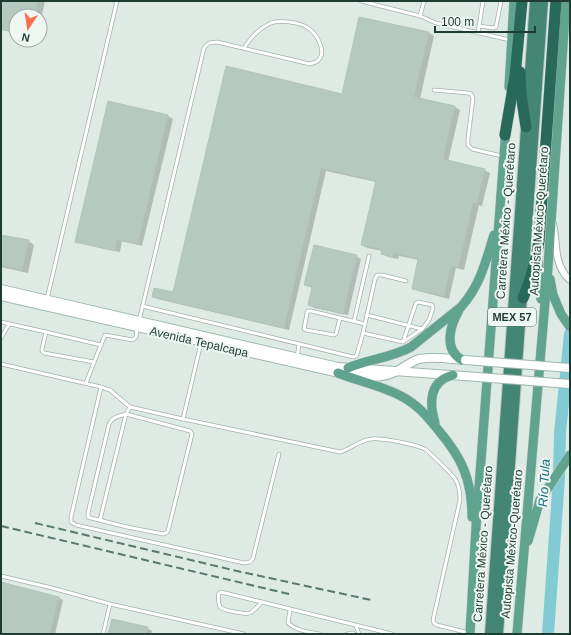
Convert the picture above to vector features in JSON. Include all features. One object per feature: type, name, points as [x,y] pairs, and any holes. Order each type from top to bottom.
[{"type":"highway","points":[[505,135],[515,76],[522,1]]},
{"type":"highway","name":"Carretera México - Querétaro","points":[[490,634],[535,1]]},
{"type":"highway","name":"Carretera México - Querétaro","points":[[498,634],[543,1]]},
{"type":"highway","points":[[523,298],[532,272],[541,220],[556,1]]},
{"type":"highway","points":[[520,26],[521,84],[526,127]]},
{"type":"main road","points":[[470,633],[514,1]]},
{"type":"main road","name":"Autopista México-Querétaro","points":[[517,634],[552,216],[566,1]]},
{"type":"main road","points":[[464,360],[453,352],[449,339],[454,320],[461,307],[478,284],[499,222]]},
{"type":"main road","points":[[538,244],[539,283],[544,314]]},
{"type":"main road","points":[[548,267],[553,295],[561,314],[570,327]]},
{"type":"main road","name":"Avenida Tepalcapa","points":[[1,289],[46,303]]},
{"type":"main road","name":"Avenida Tepalcapa","points":[[1,296],[46,303],[338,367],[570,384]]},
{"type":"main road","points":[[348,368],[363,362],[390,356],[404,351],[461,307]]},
{"type":"main road","name":"Avenida Tepalcapa","points":[[138,324],[201,342],[354,376],[376,377],[387,375],[398,371],[410,362],[419,359],[433,358],[570,368]]},
{"type":"main road","points":[[338,373],[386,389],[402,397],[431,419],[448,442],[460,460],[468,481],[472,505],[472,549],[474,568]]},
{"type":"main road","points":[[439,430],[432,411],[432,394],[440,381],[453,375]]},
{"type":"main road","points":[[522,565],[538,505],[546,490],[570,455]]},
{"type":"street","points":[[552,216],[556,234],[556,254],[563,273],[570,280]]},
{"type":"lane","points":[[46,303],[118,1]]},
{"type":"lane","points":[[361,1],[420,16],[436,23],[512,40]]},
{"type":"lane","points":[[420,16],[424,1]]},
{"type":"lane","points":[[478,33],[483,1]]},
{"type":"lane","points":[[479,26],[496,27],[501,1]]},
{"type":"lane","points":[[86,383],[105,335],[129,340],[133,340],[136,337],[142,306],[204,48],[209,43],[217,42],[310,64],[316,62],[321,56],[321,45],[317,36],[308,27],[295,23],[270,23],[260,28],[244,48]]},
{"type":"lane","points":[[434,90],[471,94],[472,98],[468,146],[472,149],[504,156]]},
{"type":"lane","points":[[354,321],[369,256]]},
{"type":"lane","points":[[142,306],[353,357],[357,354],[377,276],[382,275],[406,281]]},
{"type":"lane","points":[[363,333],[403,342],[422,329],[429,320],[433,308],[432,305],[418,302],[416,303],[403,342]]},
{"type":"lane","points":[[340,318],[336,334],[334,335],[304,329],[308,311],[354,321],[365,324]]},
{"type":"lane","points":[[367,315],[422,329]]},
{"type":"lane","points":[[1,322],[102,345]]},
{"type":"lane","points":[[1,338],[9,324]]},
{"type":"lane","points":[[46,332],[42,349],[44,353],[94,362]]},
{"type":"lane","points":[[184,419],[201,342]]},
{"type":"lane","points":[[297,358],[299,344]]},
{"type":"lane","points":[[1,364],[86,383],[110,390],[130,407],[340,452],[370,439],[408,444],[427,450],[456,480],[460,493],[460,500],[433,620],[437,625],[470,633]]},
{"type":"lane","points":[[101,387],[71,516],[71,522],[76,525],[244,563],[250,562],[253,558],[280,454]]},
{"type":"lane","points":[[100,520],[126,414],[130,407]]},
{"type":"lane","points":[[126,414],[190,431],[192,434],[166,534],[88,517],[110,421],[113,418],[126,414]]},
{"type":"lane","points":[[1,576],[110,604],[244,634]]},
{"type":"lane","points":[[262,602],[250,613],[246,614],[222,608],[219,605],[218,594],[221,592],[262,602],[290,610],[392,634]]},
{"type":"lane","points":[[103,634],[110,604]]},
{"type":"lane","points":[[290,610],[288,623],[291,626],[320,634]]},
{"type":"lane","points":[[356,626],[359,634]]},
{"type":"lane","points":[[346,634],[353,632],[354,634]]},
{"type":"building","points":[[1,1],[38,1],[37,8],[8,8],[8,30],[1,29]]},
{"type":"building","points":[[359,17],[429,32],[414,97],[455,106],[443,159],[485,169],[477,204],[473,203],[458,268],[451,266],[444,296],[412,289],[418,259],[394,253],[393,257],[381,254],[382,250],[361,245],[376,181],[321,168],[284,328],[152,297],[154,288],[173,292],[226,66],[342,94]]},
{"type":"building","points":[[108,101],[168,115],[138,244],[117,240],[115,251],[75,242]]},
{"type":"building","points":[[1,235],[29,240],[22,270],[1,265]]},
{"type":"building","points":[[314,245],[357,255],[343,314],[308,305],[312,287],[304,285]]},
{"type":"building","points":[[1,582],[59,597],[50,634],[1,634]]},
{"type":"building","points":[[112,619],[148,627],[146,634],[108,634]]},
{"type":"waterway","name":"Río Tula","points":[[548,634],[559,478],[560,433],[570,334]]},
{"type":"railway","points":[[35,523],[237,571],[371,600]]},
{"type":"railway","points":[[1,526],[289,594]]}]
